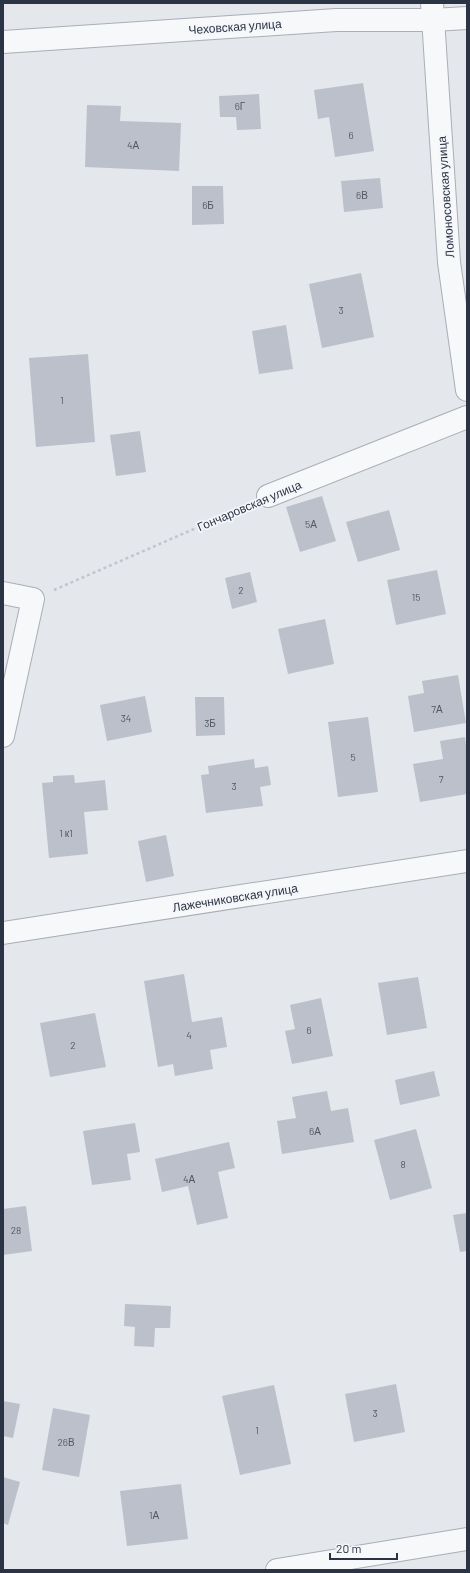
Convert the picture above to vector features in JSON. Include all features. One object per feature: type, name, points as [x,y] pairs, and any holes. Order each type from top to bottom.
[{"type":"street","name":"Чеховская улица","points":[[3,42],[336,20],[433,12],[467,18]]},
{"type":"street","name":"Ломоносовская улица","points":[[433,12],[449,262],[467,390]]},
{"type":"street","name":"Гончаровская улица","points":[[268,496],[467,417]]},
{"type":"street","points":[[3,593],[33,598],[3,736]]},
{"type":"street","name":"Лажечниковская улица","points":[[3,933],[467,860]]},
{"type":"street","points":[[277,1570],[467,1539]]},
{"type":"path","name":"Гончаровская улица","points":[[33,598],[268,496]]},
{"type":"building","points":[[363,83],[374,151],[335,157],[329,117],[318,119],[314,90]]},
{"type":"building","points":[[259,94],[261,129],[237,130],[236,117],[220,117],[219,96]]},
{"type":"building","points":[[87,105],[121,106],[120,121],[181,123],[179,171],[85,167]]},
{"type":"building","points":[[380,178],[383,208],[344,212],[341,181]]},
{"type":"building","points":[[192,186],[223,186],[224,224],[192,225]]},
{"type":"building","points":[[361,273],[374,337],[322,348],[309,284]]},
{"type":"building","points":[[286,325],[293,369],[259,374],[252,331]]},
{"type":"building","points":[[88,354],[95,442],[36,447],[29,358]]},
{"type":"building","points":[[140,431],[146,472],[116,476],[110,435]]},
{"type":"building","points":[[322,496],[336,541],[300,552],[286,507]]},
{"type":"building","points":[[389,510],[400,550],[358,562],[346,522]]},
{"type":"building","points":[[437,570],[446,614],[396,625],[387,580]]},
{"type":"building","points":[[250,572],[257,602],[232,609],[225,578]]},
{"type":"building","points":[[325,619],[334,664],[288,674],[278,629]]},
{"type":"building","points":[[458,675],[466,723],[414,732],[408,696],[424,693],[422,681]]},
{"type":"building","points":[[145,696],[152,732],[107,741],[100,705]]},
{"type":"building","points":[[195,697],[224,697],[225,735],[196,736]]},
{"type":"building","points":[[368,717],[378,792],[338,797],[328,722]]},
{"type":"building","points":[[465,737],[467,753],[467,794],[420,802],[413,764],[443,759],[440,741]]},
{"type":"building","points":[[254,759],[255,768],[268,766],[271,785],[260,787],[263,806],[206,813],[201,775],[209,774],[208,766]]},
{"type":"building","points":[[74,775],[75,783],[105,780],[108,810],[84,812],[88,854],[49,858],[42,783],[53,782],[53,776]]},
{"type":"building","points":[[166,835],[174,876],[146,882],[138,841]]},
{"type":"building","points":[[184,974],[192,1022],[222,1017],[227,1047],[210,1050],[213,1069],[175,1076],[173,1064],[158,1067],[144,981]]},
{"type":"building","points":[[418,977],[427,1028],[387,1035],[378,983]]},
{"type":"building","points":[[321,998],[333,1056],[292,1064],[285,1031],[295,1029],[290,1005]]},
{"type":"building","points":[[95,1013],[106,1067],[50,1077],[40,1023]]},
{"type":"building","points":[[434,1071],[440,1096],[400,1105],[395,1080]]},
{"type":"building","points":[[327,1091],[331,1111],[348,1108],[354,1142],[282,1154],[277,1121],[296,1118],[292,1097]]},
{"type":"building","points":[[135,1123],[140,1152],[127,1154],[131,1180],[92,1185],[83,1131]]},
{"type":"building","points":[[416,1129],[432,1188],[390,1200],[374,1140]]},
{"type":"building","points":[[229,1142],[235,1168],[218,1172],[228,1218],[197,1225],[188,1186],[162,1192],[155,1159]]},
{"type":"building","points":[[26,1206],[32,1251],[3,1255],[3,1209]]},
{"type":"building","points":[[467,1213],[467,1251],[460,1252],[453,1215]]},
{"type":"building","points":[[125,1304],[171,1306],[170,1328],[155,1328],[154,1347],[134,1346],[135,1327],[124,1326]]},
{"type":"building","points":[[396,1384],[405,1432],[354,1442],[345,1394]]},
{"type":"building","points":[[274,1385],[291,1464],[240,1475],[222,1396]]},
{"type":"building","points":[[3,1401],[20,1404],[13,1438],[3,1436]]},
{"type":"building","points":[[53,1408],[90,1415],[79,1477],[42,1470]]},
{"type":"building","points":[[3,1477],[20,1482],[8,1525],[3,1523]]},
{"type":"building","points":[[181,1484],[188,1539],[127,1546],[120,1491]]}]
